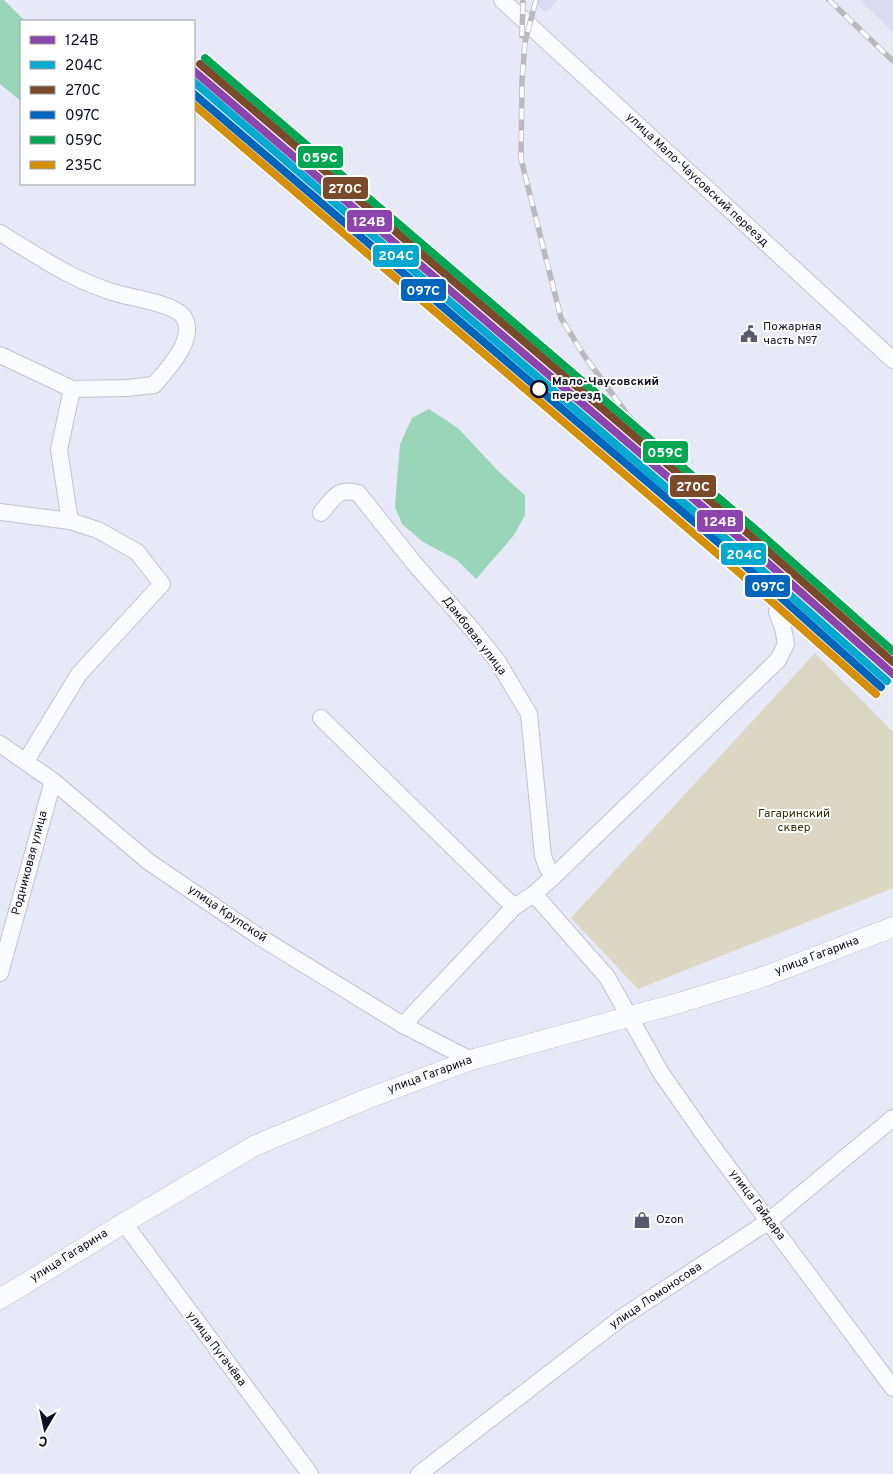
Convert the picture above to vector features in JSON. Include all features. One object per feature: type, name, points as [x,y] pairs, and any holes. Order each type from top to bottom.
[{"type":"main road","name":"улица Гагарина","points":[[0,1298],[254,1146],[364,1100],[471,1060],[630,1017],[764,977],[893,927]]},
{"type":"street","name":"улица Мало-Чаусовский переезд","points":[[502,0],[893,360]]},
{"type":"street","points":[[0,233],[76,279],[115,293],[174,309],[182,316],[186,323],[186,340],[174,362],[154,386],[72,389],[0,355]]},
{"type":"street","points":[[70,521],[59,450],[72,389]]},
{"type":"street","name":"Дамбовая улица","points":[[321,513],[339,492],[358,493],[414,563],[498,662],[529,714],[543,856],[553,876]]},
{"type":"street","points":[[0,512],[70,521],[98,530],[137,552],[162,584],[79,674],[26,761]]},
{"type":"street","points":[[403,1025],[514,907],[534,894],[778,660],[786,644],[777,612]]},
{"type":"street","points":[[321,718],[514,907]]},
{"type":"street","name":"улица Крупской","points":[[0,744],[53,781],[149,862],[258,936],[403,1025],[471,1060]]},
{"type":"street","name":"Родниковая улица","points":[[0,973],[53,781]]},
{"type":"street","name":"улица Гайдара","points":[[534,894],[607,977],[661,1073],[710,1143],[893,1388]]},
{"type":"street","name":"улица Ломоносова","points":[[418,1474],[621,1318],[769,1221],[893,1118]]},
{"type":"street","name":"улица Пугачёва","points":[[124,1223],[310,1474]]},
{"type":"shaded area","points":[[0,0],[4,0],[24,20],[20,20],[20,100],[0,84]]},
{"type":"shaded area","points":[[532,0],[558,0],[546,13]]},
{"type":"shaded area","points":[[860,0],[893,0],[893,32]]},
{"type":"shaded area","points":[[429,409],[459,429],[498,471],[525,495],[525,515],[514,535],[476,579],[457,560],[423,542],[402,524],[395,507],[400,444],[412,418]]},
{"type":"green space","name":"Гагаринский сквер","points":[[815,653],[893,732],[893,888],[638,989],[571,918]]},
{"type":"railway","points":[[522,36],[523,0]]},
{"type":"railway","points":[[536,0],[525,42],[522,81],[521,159],[561,318],[583,354],[627,414],[752,549]]},
{"type":"railway","points":[[829,0],[893,61]]},
{"type":"transit line","name":"059С","points":[[205,58],[763,536],[893,651]]},
{"type":"transit line","name":"270С","points":[[200,64],[758,542],[893,662]]},
{"type":"transit line","name":"124В","points":[[195,72],[752,549],[893,674]]},
{"type":"transit line","name":"204С","points":[[195,83],[746,556],[887,681]]},
{"type":"transit line","name":"097С","points":[[195,95],[741,562],[881,687]]},
{"type":"transit line","name":"235С","points":[[195,106],[735,569],[876,694]]},
{"type":"place","name":"Пожарная часть №7","points":[[749,334]]},
{"type":"place","name":"Мало-Чаусовский переезд","points":[[539,389]]},
{"type":"place","name":"Ozon","points":[[642,1220]]}]
